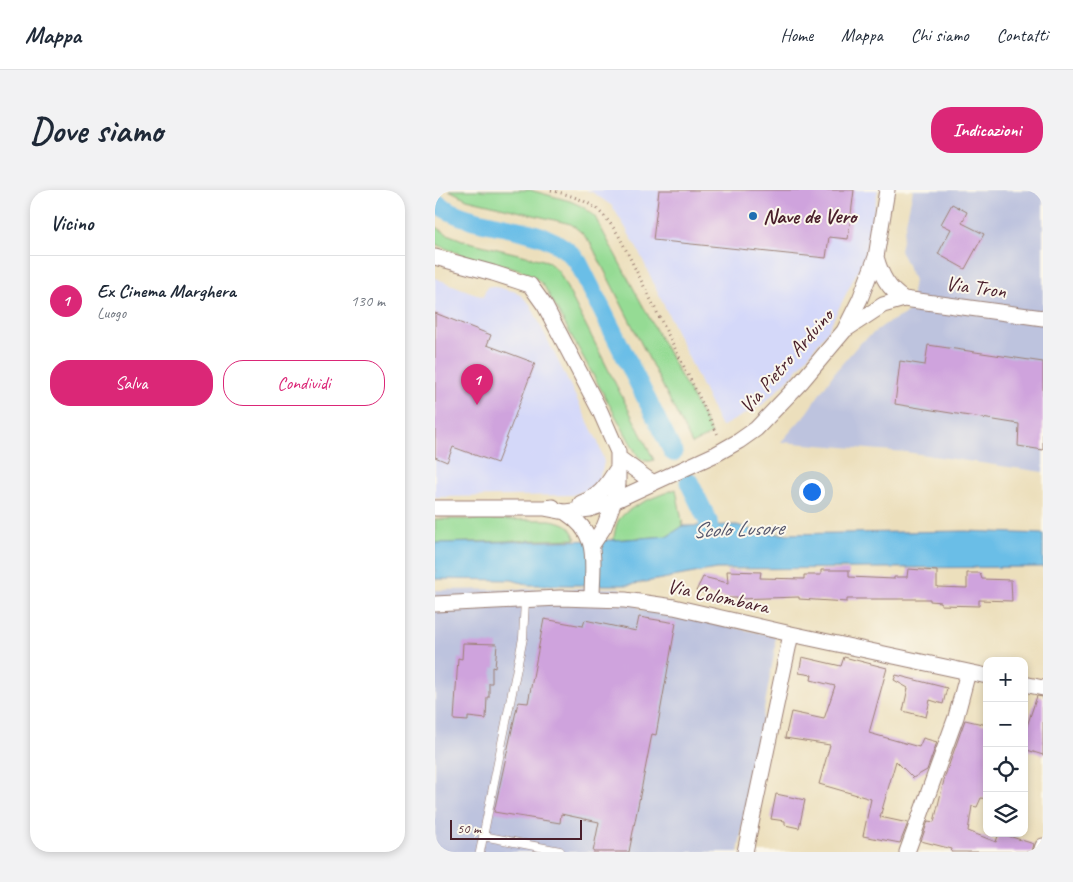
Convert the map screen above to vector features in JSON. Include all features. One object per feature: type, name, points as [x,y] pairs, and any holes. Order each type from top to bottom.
[{"type":"street","name":"Via Pietro Arduino","points":[[565,512],[590,509],[614,501],[716,454],[756,429],[796,387],[844,331],[860,298],[876,257],[887,190]]},
{"type":"street","points":[[435,257],[530,285],[545,306],[600,411],[618,452],[618,484],[614,501],[604,527],[592,546]]},
{"type":"street","points":[[876,257],[881,273],[889,286],[896,294],[905,299]]},
{"type":"street","name":"Via Tron","points":[[844,331],[883,305],[905,299],[1043,318]]},
{"type":"street","points":[[618,464],[655,481]]},
{"type":"street","points":[[435,508],[544,508],[582,503],[594,498],[603,490],[618,464]]},
{"type":"street","points":[[544,508],[565,512],[583,527],[592,546],[592,598]]},
{"type":"street","name":"Via Colombara","points":[[435,604],[592,598],[625,600],[674,607],[983,675]]},
{"type":"street","points":[[745,852],[791,634]]},
{"type":"street","points":[[907,852],[956,717],[968,672]]},
{"type":"street","points":[[1028,685],[1043,688]]},
{"type":"street","points":[[1041,852],[1043,846]]},
{"type":"lane","points":[[480,852],[523,638],[525,601]]},
{"type":"lane","points":[[483,836],[560,851]]},
{"type":"path","points":[[551,190],[581,199],[599,210],[609,220],[619,236],[719,436],[727,433]]},
{"type":"shaded area","points":[[585,190],[878,190],[865,256],[827,332],[792,376],[762,405],[721,427],[639,252],[625,227],[612,206],[592,192]]},
{"type":"shaded area","points":[[913,190],[1043,190],[1043,472],[906,452],[781,442],[805,415],[835,372],[859,344],[884,325],[909,312],[914,280],[900,250]]},
{"type":"shaded area","points":[[435,278],[483,297],[487,287],[491,286],[513,291],[530,304],[598,442],[604,462],[597,481],[587,490],[572,495],[435,497]]},
{"type":"shaded area","points":[[620,588],[641,610],[775,636],[775,649],[738,852],[435,852],[435,590]]},
{"type":"green space","points":[[449,190],[530,190],[570,201],[583,207],[595,217],[712,434],[692,444],[591,244],[581,232],[571,224],[467,199]]},
{"type":"green space","points":[[435,226],[447,234],[465,241],[547,261],[559,272],[654,460],[644,460],[636,453],[544,286],[537,279],[520,270],[472,258],[435,244]]},
{"type":"green space","points":[[676,489],[683,526],[668,536],[613,540],[616,526],[622,516],[644,502]]},
{"type":"green space","points":[[435,519],[550,520],[566,525],[576,539],[435,543]]},
{"type":"water","name":"Scolo Lusore","points":[[737,525],[758,532],[779,534],[965,531],[1043,534],[1043,567],[716,569],[629,585],[529,585],[512,580],[435,579],[435,543],[613,540],[668,536],[683,526]]},
{"type":"building","name":"Nave de Vero","points":[[659,190],[854,190],[848,239],[829,237],[826,258],[653,240]]},
{"type":"building","points":[[952,204],[967,212],[962,223],[984,234],[965,269],[938,254],[951,229],[941,224]]},
{"type":"building","points":[[435,313],[491,335],[487,345],[535,363],[497,463],[453,447],[447,462],[435,457]]},
{"type":"building","points":[[928,345],[1043,362],[1043,450],[1018,446],[1019,424],[895,404],[900,361],[925,365]]},
{"type":"building","points":[[908,569],[937,571],[937,587],[967,588],[967,573],[980,573],[982,579],[1011,580],[1012,601],[979,600],[979,606],[941,605],[941,602],[930,601],[930,599],[847,599],[847,602],[799,599],[799,597],[737,599],[696,591],[703,577],[728,583],[727,571],[761,572],[760,578],[804,579],[804,575],[821,575],[821,570],[849,570],[849,577],[894,579],[894,577],[907,577]]},
{"type":"building","points":[[639,617],[676,623],[656,735],[652,734],[629,852],[593,852],[599,822],[561,814],[560,823],[494,812],[518,702],[528,703],[544,619],[583,626],[585,620],[636,631]]},
{"type":"building","points":[[463,643],[497,644],[495,668],[492,667],[492,683],[489,683],[486,719],[468,717],[468,721],[454,720],[458,658],[462,659]]},
{"type":"building","points":[[802,657],[841,666],[844,657],[887,668],[869,733],[919,747],[923,738],[937,742],[927,770],[913,778],[896,761],[880,817],[908,823],[900,843],[863,836],[871,799],[819,784],[830,745],[785,738],[791,712],[824,719],[835,686],[811,680],[812,675],[799,673]]},
{"type":"building","points":[[896,675],[947,688],[943,704],[930,700],[926,717],[903,711],[908,688],[894,680]]},
{"type":"building","points":[[1037,696],[1043,697],[1043,755],[1028,750],[1028,723]]},
{"type":"building","points":[[965,720],[983,724],[983,798],[981,798],[977,807],[972,806],[968,831],[996,842],[998,837],[1012,837],[1034,844],[1032,852],[951,852],[952,849],[921,841],[928,821],[934,822],[945,776]]},
{"type":"building","points":[[776,794],[805,800],[799,828],[785,825],[785,821],[771,819]]},
{"type":"waterway","points":[[435,202],[452,212],[470,219],[529,232],[547,239],[564,248],[578,262],[673,452]]},
{"type":"waterway","name":"Scolo Lusore","points":[[689,482],[708,521],[713,550]]},
{"type":"place","name":"Nave de Vero","points":[[753,216]]},
{"type":"place","name":"Ex Cinema Marghera","points":[[477,405]]}]
